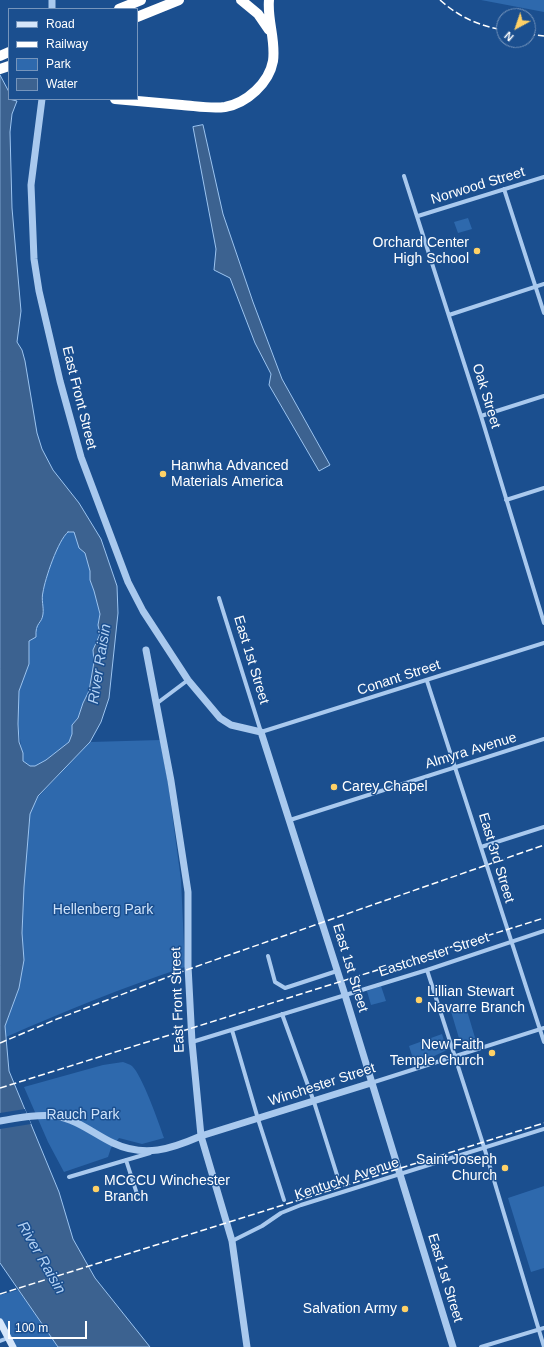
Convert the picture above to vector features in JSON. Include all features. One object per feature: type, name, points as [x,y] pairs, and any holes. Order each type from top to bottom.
[{"type":"highway","points":[[121,8],[141,0]]},
{"type":"highway","points":[[138,17],[179,0]]},
{"type":"highway","points":[[168,4],[183,0]]},
{"type":"highway","points":[[241,0],[258,14],[272,36]]},
{"type":"highway","points":[[125,100],[209,108],[225,107],[238,103],[260,87],[269,74],[274,48],[268,9],[269,0]]},
{"type":"main road","points":[[0,1322],[13,1347]]},
{"type":"street","name":"East Front Street","points":[[42,100],[31,185],[32,232],[39,291],[62,388],[81,457],[128,582],[143,611],[188,680],[220,718],[231,725],[261,732]]},
{"type":"street","name":"Oak Street","points":[[404,176],[481,416],[544,623]]},
{"type":"street","name":"Norwood Street","points":[[418,216],[544,176]]},
{"type":"street","points":[[504,189],[544,313]]},
{"type":"street","points":[[449,315],[544,284]]},
{"type":"street","points":[[481,416],[544,396]]},
{"type":"street","points":[[506,500],[544,488]]},
{"type":"street","name":"East 1st Street","points":[[219,598],[338,971],[371,1083],[453,1347]]},
{"type":"street","name":"Conant Street","points":[[261,732],[544,643]]},
{"type":"street","name":"East Front Street","points":[[146,650],[179,827],[188,892],[188,966],[192,1042],[201,1136],[232,1241],[247,1347]]},
{"type":"street","points":[[156,704],[188,680]]},
{"type":"street","name":"East 3rd Street","points":[[427,681],[511,941],[542,1029],[544,1042]]},
{"type":"street","name":"Almyra Avenue","points":[[290,820],[544,739]]},
{"type":"street","points":[[481,847],[544,827]]},
{"type":"street","name":"Eastchester Street","points":[[192,1042],[427,970],[544,931]]},
{"type":"street","points":[[268,956],[275,982],[285,988],[338,971]]},
{"type":"street","points":[[427,970],[484,1147],[544,1347]]},
{"type":"street","points":[[282,1014],[314,1102],[337,1175]]},
{"type":"street","name":"Winchester Street","points":[[69,1177],[154,1152],[174,1148],[201,1136],[314,1102],[542,1029]]},
{"type":"street","points":[[232,1030],[284,1200]]},
{"type":"street","name":"Winchester Street","points":[[0,1121],[32,1116],[56,1116],[84,1126],[119,1145],[131,1149],[154,1152]]},
{"type":"street","name":"Kentucky Avenue","points":[[232,1241],[292,1208],[544,1128]]},
{"type":"street","points":[[126,1160],[137,1194]]},
{"type":"street","points":[[480,1347],[544,1328]]},
{"type":"street","points":[[0,1341],[8,1338]]},
{"type":"green space","points":[[481,0],[544,0],[544,12],[536,10],[536,8],[523,8]]},
{"type":"green space","points":[[468,218],[472,229],[458,233],[454,222]]},
{"type":"green space","points":[[68,532],[75,532],[79,548],[85,553],[90,571],[90,580],[100,614],[98,625],[100,634],[93,650],[94,662],[89,691],[78,718],[72,725],[72,734],[69,742],[46,760],[35,766],[30,766],[23,761],[18,724],[19,691],[29,664],[29,641],[36,637],[37,628],[42,617],[42,595],[46,578],[56,551],[64,536]]},
{"type":"green space","name":"Hellenberg Park","points":[[160,740],[168,783],[181,880],[185,967],[95,1000],[6,1037],[5,1026],[19,988],[24,960],[22,933],[30,813],[38,797],[90,742]]},
{"type":"green space","points":[[381,986],[386,1001],[371,1005],[367,991]]},
{"type":"green space","points":[[465,1004],[476,1041],[461,1045],[450,1008]]},
{"type":"green space","points":[[442,1034],[447,1050],[415,1065],[409,1046]]},
{"type":"green space","name":"Rauch Park","points":[[123,1062],[132,1066],[141,1079],[164,1138],[142,1144],[119,1138],[111,1148],[108,1157],[64,1172],[48,1142],[24,1087],[103,1065]]},
{"type":"green space","points":[[544,1186],[544,1268],[531,1272],[508,1198]]},
{"type":"green space","points":[[18,1290],[58,1347],[14,1347],[0,1321],[0,1295]]},
{"type":"water","name":"River Raisin","points":[[0,75],[8,90],[8,100],[17,101],[12,114],[10,132],[12,208],[21,311],[17,342],[22,350],[25,361],[37,433],[42,449],[53,470],[79,503],[101,539],[117,586],[118,613],[109,698],[101,722],[90,742],[38,796],[30,814],[22,933],[24,960],[19,988],[5,1026],[9,1071],[59,1192],[73,1239],[95,1278],[150,1347],[58,1347],[0,1263]],"holes":[[[68,532],[74,532],[79,548],[85,553],[90,571],[90,580],[100,614],[98,625],[100,634],[93,650],[94,662],[89,691],[78,718],[72,725],[72,734],[69,742],[46,760],[35,766],[30,766],[23,761],[23,753],[19,742],[18,724],[19,691],[29,664],[29,641],[36,637],[37,628],[42,617],[42,595],[49,569],[60,543]]]},
{"type":"water","points":[[203,125],[223,214],[253,302],[282,379],[330,465],[319,471],[269,385],[271,374],[255,343],[230,278],[214,270],[216,249],[193,127]]},
{"type":"pier","points":[[25,1109],[31,1124],[0,1129],[0,1113]]},
{"type":"railway","points":[[440,0],[462,16],[486,26],[496,28]]},
{"type":"railway","points":[[536,35],[544,36]]},
{"type":"railway","points":[[0,1043],[57,1019],[189,969],[544,845]]},
{"type":"railway","points":[[0,1088],[544,918]]},
{"type":"railway","points":[[0,1294],[544,1123]]},
{"type":"place","name":"Orchard Center High School","points":[[477,251]]},
{"type":"place","name":"Hanwha Advanced Materials America","points":[[163,474]]},
{"type":"place","name":"Carey Chapel","points":[[334,787]]},
{"type":"place","name":"Lillian Stewart Navarre Branch","points":[[419,1000]]},
{"type":"place","name":"New Faith Temple Church","points":[[492,1053]]},
{"type":"place","name":"Saint Joseph Church","points":[[505,1168]]},
{"type":"place","name":"MCCCU Winchester Branch","points":[[96,1189]]},
{"type":"place","name":"Salvation Army","points":[[405,1309]]}]
